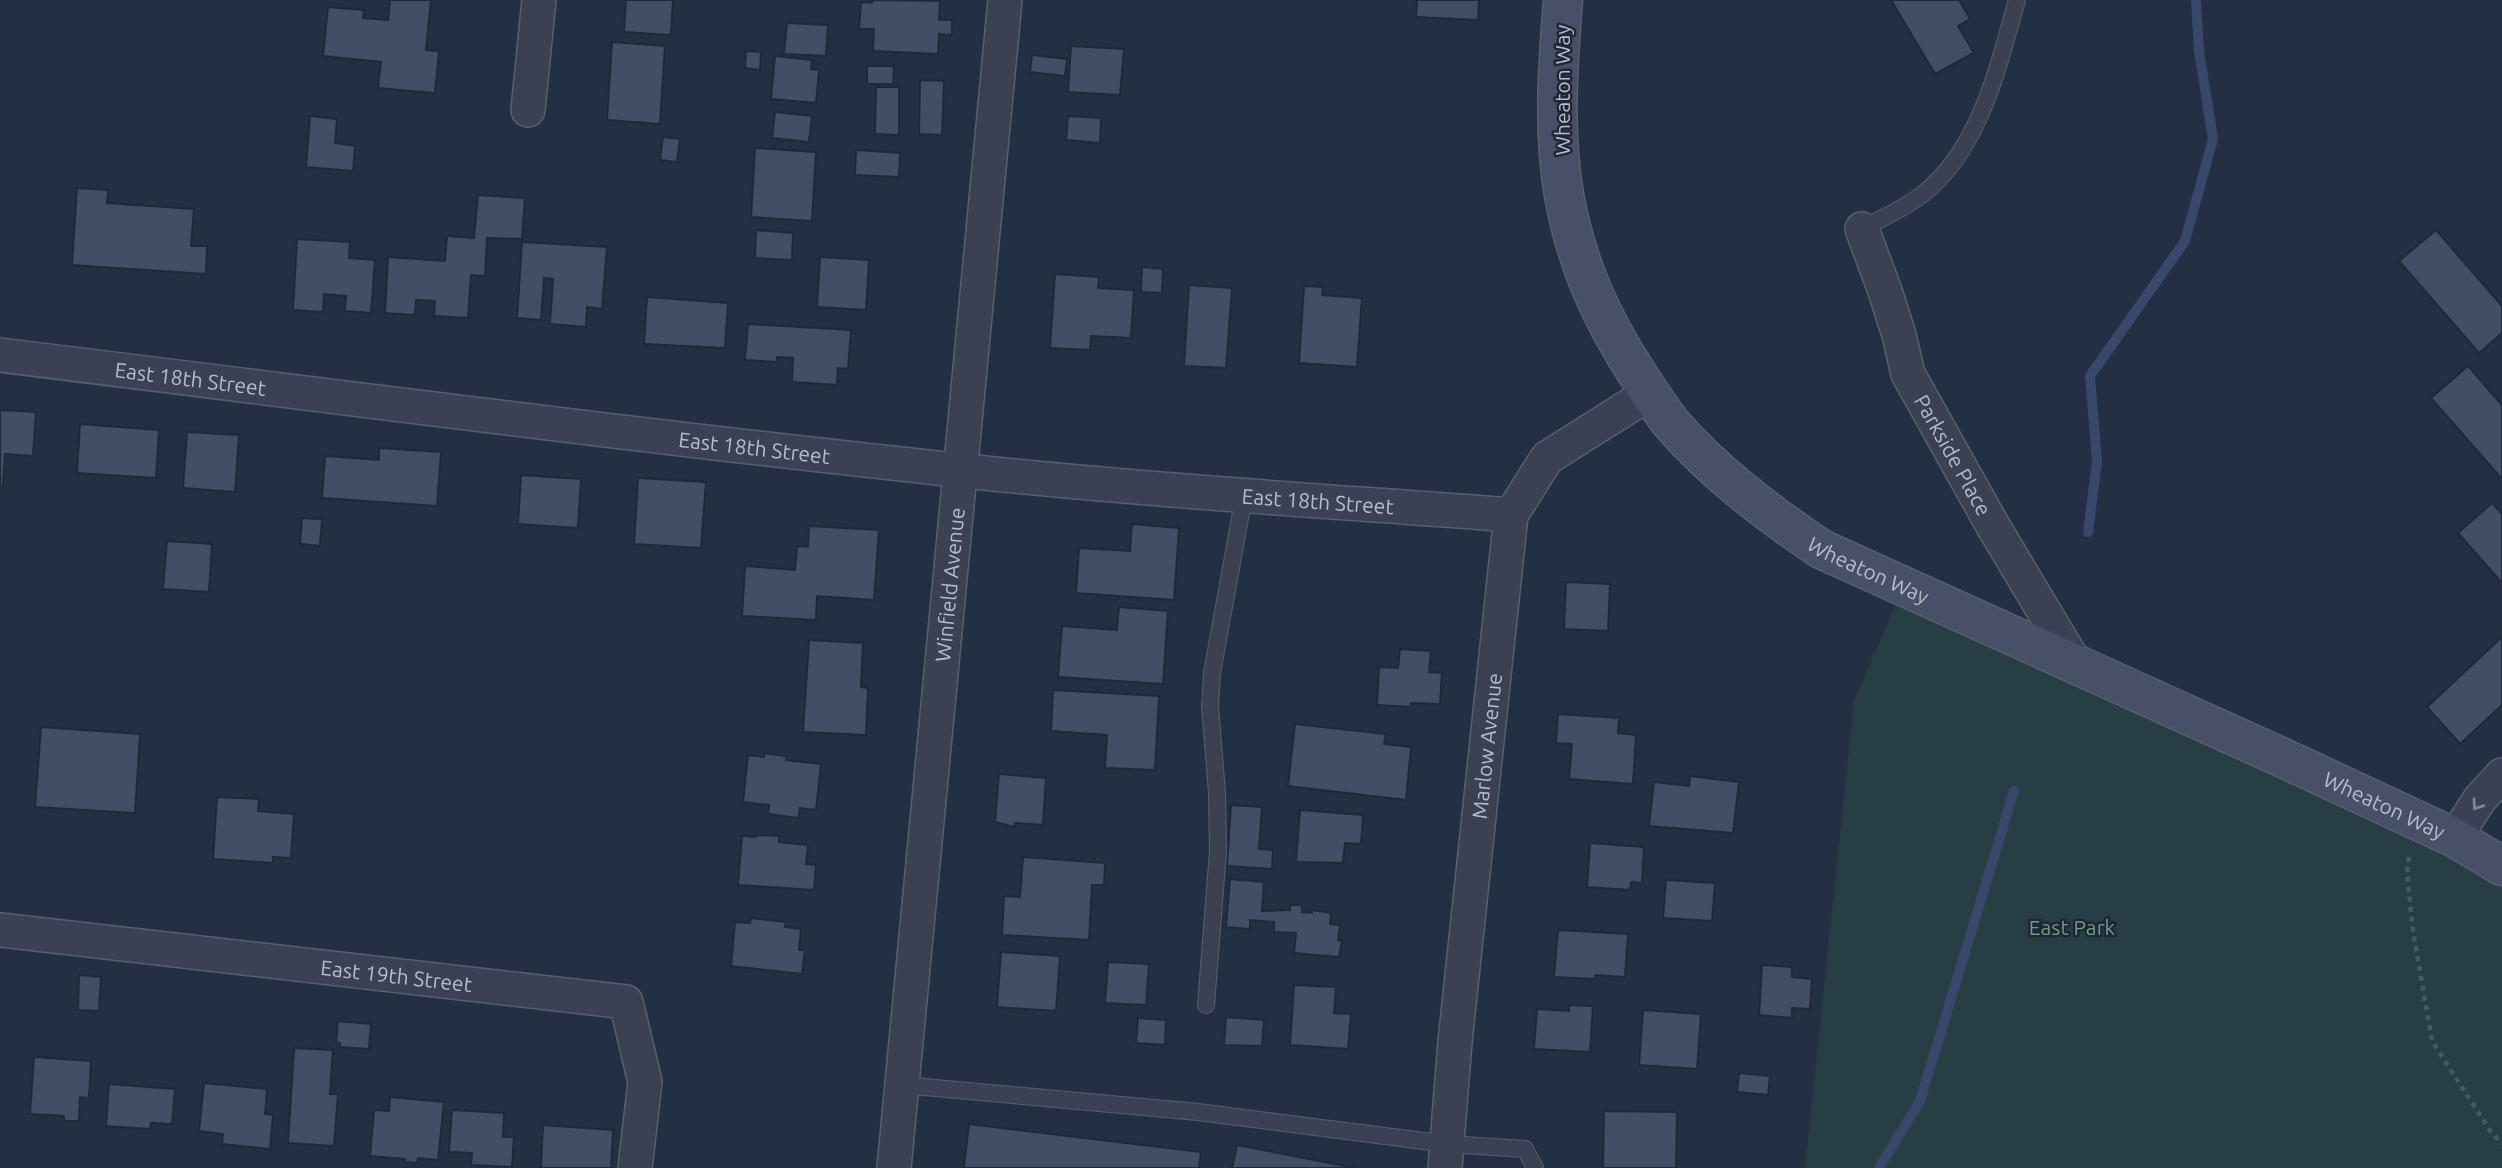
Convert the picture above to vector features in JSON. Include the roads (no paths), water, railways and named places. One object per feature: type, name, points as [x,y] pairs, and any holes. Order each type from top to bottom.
[{"type":"main road","name":"Wheaton Way","points":[[1563,0],[1557,86],[1564,196],[1587,280],[1601,313],[1650,393],[1674,426],[1728,478],[1787,526],[1821,549],[2281,757],[2455,838],[2502,866]]},
{"type":"street","points":[[528,110],[539,0]]},
{"type":"street","name":"Winfield Avenue","points":[[894,1168],[1005,0]]},
{"type":"street","name":"Parkside Place","points":[[1862,229],[1899,335],[1908,374],[1993,526],[2076,665]]},
{"type":"street","name":"East 18th Street","points":[[0,355],[959,471],[1244,496],[1511,514]]},
{"type":"street","name":"Marlow Avenue","points":[[1446,1156],[1456,1028],[1511,514],[1547,458],[1650,393]]},
{"type":"street","points":[[2455,838],[2479,800],[2502,775]]},
{"type":"street","name":"East 19th Street","points":[[0,930],[626,1002],[645,1082],[635,1168]]},
{"type":"lane","points":[[1862,229],[1922,195],[1947,171],[1968,142],[1987,96],[2017,0]]},
{"type":"lane","points":[[1206,1005],[1218,850],[1217,793],[1210,706],[1212,673],[1244,496]]},
{"type":"lane","points":[[902,1085],[1198,1112],[1446,1156],[1525,1149],[1535,1168]]},
{"type":"waterway","points":[[2088,532],[2097,462],[2090,376],[2185,241],[2213,139],[2199,51],[2196,0]]},
{"type":"waterway","points":[[1879,1168],[1920,1101],[2014,791]]},
{"type":"park label","name":"East Park","points":[[2072,927]]}]
